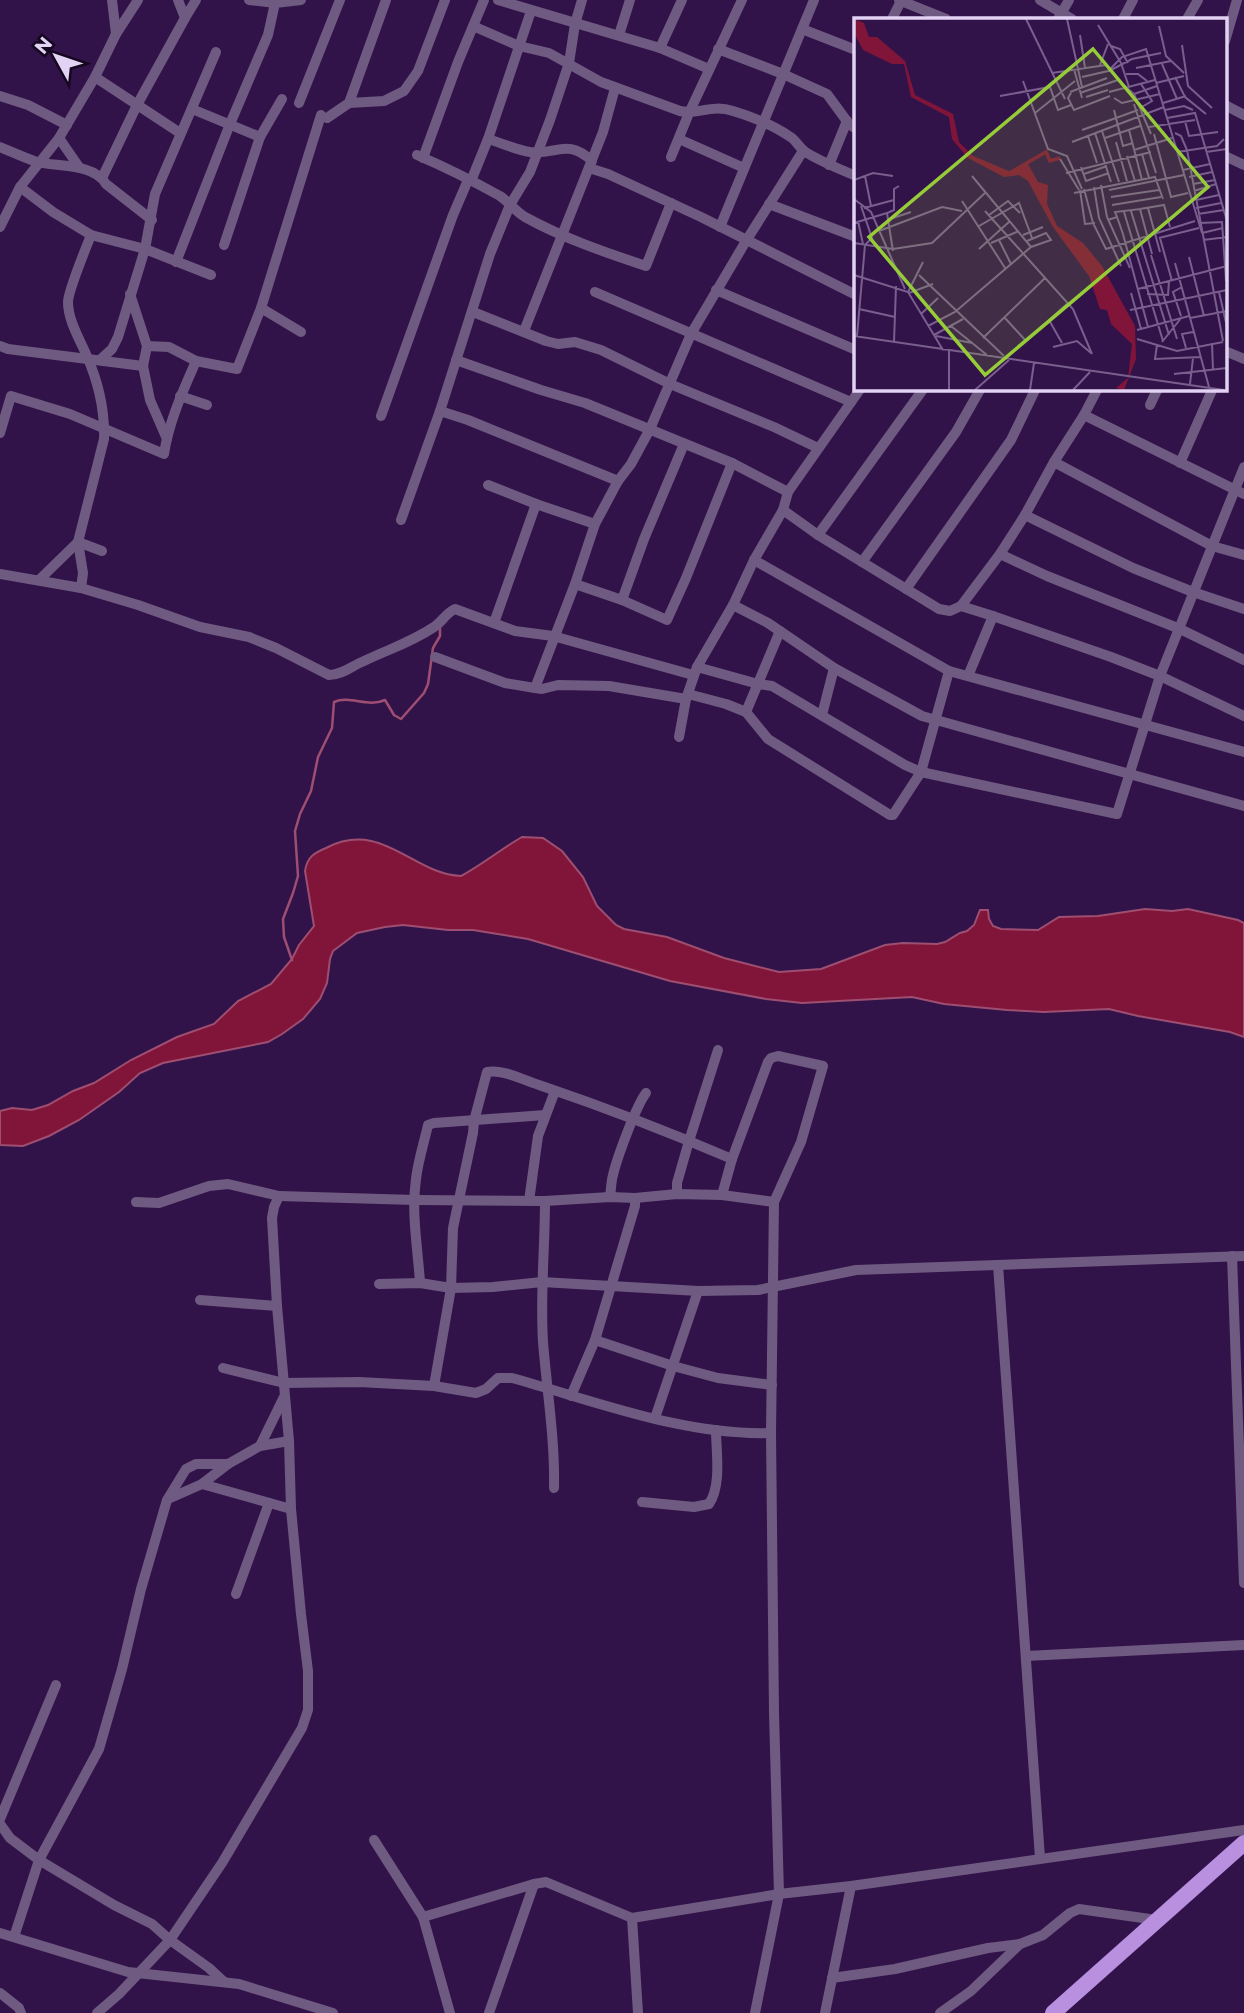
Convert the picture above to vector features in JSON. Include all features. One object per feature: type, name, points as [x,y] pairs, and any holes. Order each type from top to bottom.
[{"type":"main road","points":[[1054,2013],[1244,1843]]},
{"type":"street","points":[[112,0],[116,34]]},
{"type":"street","points":[[0,227],[20,187],[67,125],[116,34],[138,0]]},
{"type":"street","points":[[178,0],[184,19]]},
{"type":"street","points":[[102,178],[137,105],[196,0]]},
{"type":"street","points":[[249,0],[275,4],[301,0]]},
{"type":"street","points":[[299,103],[340,0]]},
{"type":"street","points":[[349,103],[386,0]]},
{"type":"street","points":[[147,345],[169,347],[196,361],[237,369],[261,308],[324,117],[349,103],[384,101],[404,91],[418,71],[445,0]]},
{"type":"street","points":[[484,0],[420,156],[502,197],[522,215],[562,236],[646,266],[671,203]]},
{"type":"street","points":[[498,0],[526,6],[575,24],[660,48],[709,69]]},
{"type":"street","points":[[401,520],[440,411],[490,254],[510,205],[522,189],[538,152],[569,63],[582,0]]},
{"type":"street","points":[[619,36],[630,0]]},
{"type":"street","points":[[660,48],[682,0]]},
{"type":"street","points":[[671,157],[742,0]]},
{"type":"street","points":[[720,227],[814,0]]},
{"type":"street","points":[[892,18],[900,0],[923,4],[944,18]]},
{"type":"street","points":[[1040,0],[1060,16],[1069,0]]},
{"type":"street","points":[[1124,18],[1133,0]]},
{"type":"street","points":[[1188,18],[1198,0]]},
{"type":"street","points":[[1226,38],[1237,0]]},
{"type":"street","points":[[176,262],[268,35],[275,4]]},
{"type":"street","points":[[381,416],[453,215],[488,139],[519,46],[526,6]]},
{"type":"street","points":[[473,26],[519,46],[549,53],[591,78],[615,88],[689,113],[720,108],[737,113],[787,134],[803,151],[854,175]]},
{"type":"street","points":[[802,29],[854,49]]},
{"type":"street","points":[[718,50],[827,94],[851,125],[828,165]]},
{"type":"street","points":[[100,359],[112,348],[118,337],[145,250],[155,194],[216,52]]},
{"type":"street","points":[[95,77],[180,133]]},
{"type":"street","points":[[524,331],[603,132],[615,88]]},
{"type":"street","points":[[0,96],[28,105],[67,125]]},
{"type":"street","points":[[224,245],[260,137],[282,99]]},
{"type":"street","points":[[1226,106],[1244,115]]},
{"type":"street","points":[[192,109],[260,137]]},
{"type":"street","points":[[59,138],[79,167]]},
{"type":"street","points":[[488,139],[538,152],[579,150],[591,164],[608,174],[854,294]]},
{"type":"street","points":[[679,139],[744,167]]},
{"type":"street","points":[[0,147],[39,162],[79,167],[102,178],[152,220]]},
{"type":"street","points":[[535,688],[595,524],[650,429],[691,334],[803,151]]},
{"type":"street","points":[[1226,156],[1244,165]]},
{"type":"street","points":[[20,187],[52,212],[91,235],[145,250],[211,275]]},
{"type":"street","points":[[769,204],[854,236]]},
{"type":"street","points":[[82,588],[83,573],[78,542],[104,439],[104,428],[102,398],[72,321],[67,300],[91,235]]},
{"type":"street","points":[[716,290],[854,349]]},
{"type":"street","points":[[595,292],[852,402]]},
{"type":"street","points":[[130,294],[147,345],[143,366],[150,400],[167,439]]},
{"type":"street","points":[[261,308],[301,332]]},
{"type":"street","points":[[473,312],[545,341],[558,344],[575,342],[601,350],[670,384],[818,448]]},
{"type":"street","points":[[0,346],[143,366]]},
{"type":"street","points":[[1226,355],[1244,359]]},
{"type":"street","points":[[456,360],[585,403],[732,463],[788,492]]},
{"type":"street","points":[[0,433],[11,396],[71,414],[164,454],[180,396],[196,361]]},
{"type":"street","points":[[678,737],[695,671],[783,510],[788,492],[860,390]]},
{"type":"street","points":[[818,535],[923,390]]},
{"type":"street","points":[[862,562],[956,432],[980,390]]},
{"type":"street","points":[[906,589],[1011,440],[1036,390]]},
{"type":"street","points":[[783,510],[818,535],[939,609],[950,611],[961,606],[1000,554],[1025,516],[1097,390]]},
{"type":"street","points":[[1150,405],[1157,390]]},
{"type":"street","points":[[1180,463],[1212,390]]},
{"type":"street","points":[[180,396],[207,405]]},
{"type":"street","points":[[440,411],[618,481]]},
{"type":"street","points":[[1084,415],[1239,492]]},
{"type":"street","points":[[622,600],[684,444]]},
{"type":"street","points":[[1054,462],[1212,546],[1244,555]]},
{"type":"street","points":[[575,584],[622,600],[667,620],[732,463]]},
{"type":"street","points":[[0,574],[82,588],[200,627],[249,638],[276,648],[329,675],[338,675],[367,659],[401,647],[437,625],[455,609],[515,631],[554,636],[695,671],[772,686],[905,765],[922,772],[1117,814],[1160,676],[1212,546],[1239,492],[1244,467]]},
{"type":"street","points":[[488,485],[595,524]]},
{"type":"street","points":[[494,623],[536,504]]},
{"type":"street","points":[[1025,516],[1133,568],[1244,609]]},
{"type":"street","points":[[78,542],[102,551]]},
{"type":"street","points":[[39,580],[78,542]]},
{"type":"street","points":[[1000,554],[1047,576],[1180,629],[1244,660]]},
{"type":"street","points":[[754,560],[949,671],[1244,752]]},
{"type":"street","points":[[733,605],[906,709],[935,720],[1244,806]]},
{"type":"street","points":[[961,606],[1160,676],[1244,716]]},
{"type":"street","points":[[968,676],[993,616]]},
{"type":"street","points":[[746,712],[780,631]]},
{"type":"street","points":[[435,657],[505,683],[535,688],[558,685],[609,686],[726,704],[746,712],[768,739],[799,760],[890,815],[893,815],[922,772],[949,671]]},
{"type":"street","points":[[822,715],[834,668]]},
{"type":"street","points":[[677,1194],[677,1183],[718,1050]]},
{"type":"street","points":[[722,1195],[732,1160],[771,1058],[778,1056],[823,1066],[801,1142],[774,1202],[771,1433],[779,1894],[755,2013]]},
{"type":"street","points":[[434,1386],[451,1288],[453,1228],[474,1121],[487,1072],[500,1072],[555,1091],[732,1160]]},
{"type":"street","points":[[529,1201],[538,1136],[555,1091]]},
{"type":"street","points":[[610,1197],[613,1175],[646,1093]]},
{"type":"street","points":[[419,1283],[415,1237],[416,1181],[428,1125],[545,1115]]},
{"type":"street","points":[[136,1202],[159,1203],[209,1186],[228,1184],[279,1196],[545,1201],[677,1194],[722,1195],[774,1202]]},
{"type":"street","points":[[97,2013],[140,1973],[170,1940],[222,1863],[302,1728],[308,1710],[308,1671],[291,1509],[289,1441],[272,1219],[279,1196]]},
{"type":"street","points":[[571,1396],[595,1340],[635,1206],[635,1198]]},
{"type":"street","points":[[545,1201],[543,1340],[555,1463],[554,1488]]},
{"type":"street","points":[[1232,1256],[1241,1430],[1244,1583]]},
{"type":"street","points":[[379,1284],[419,1283],[451,1288],[542,1282],[698,1291],[758,1290],[856,1270],[1244,1256]]},
{"type":"street","points":[[998,1265],[1040,1858]]},
{"type":"street","points":[[655,1418],[698,1291]]},
{"type":"street","points":[[200,1300],[277,1306]]},
{"type":"street","points":[[595,1340],[718,1378],[772,1385]]},
{"type":"street","points":[[223,1368],[284,1383],[359,1382],[434,1386],[476,1393],[486,1389],[498,1378],[504,1377],[655,1418],[746,1434],[771,1433]]},
{"type":"street","points":[[260,1446],[285,1395]]},
{"type":"street","points":[[642,1502],[694,1507],[709,1504],[714,1496],[716,1483],[716,1430]]},
{"type":"street","points":[[167,1500],[202,1484],[228,1464],[260,1446],[289,1441]]},
{"type":"street","points":[[14,1937],[39,1860],[99,1749],[167,1500],[186,1469],[196,1464],[228,1464]]},
{"type":"street","points":[[202,1484],[291,1509]]},
{"type":"street","points":[[236,1594],[269,1503]]},
{"type":"street","points":[[1026,1656],[1244,1645]]},
{"type":"street","points":[[56,1685],[0,1822],[10,1838],[39,1860],[114,1906],[152,1924],[224,1982]]},
{"type":"street","points":[[423,1917],[546,1882],[632,1918],[779,1894],[1244,1830]]},
{"type":"street","points":[[374,1840],[423,1917],[450,2013]]},
{"type":"street","points":[[489,2013],[534,1884]]},
{"type":"street","points":[[825,2013],[851,1886]]},
{"type":"street","points":[[832,1978],[895,1969],[988,1948],[1020,1944],[1043,1935],[1079,1909],[1157,1920]]},
{"type":"street","points":[[632,1918],[638,2013]]},
{"type":"street","points":[[0,1933],[128,1972],[224,1982],[258,1989],[333,2013]]},
{"type":"street","points":[[940,2013],[971,1991],[1020,1944]]},
{"type":"street","points":[[0,1993],[19,2008],[20,2013]]},
{"type":"shaded area","points":[[522,837],[543,838],[562,851],[583,877],[597,906],[616,925],[667,937],[724,958],[779,972],[821,969],[885,945],[945,942],[974,925],[980,910],[988,910],[993,926],[1001,929],[1038,930],[1059,917],[1098,916],[1145,909],[1188,909],[1238,920],[1244,923],[1244,1037],[1109,1009],[1044,1012],[1007,1010],[944,1004],[912,997],[802,1003],[766,999],[670,981],[528,939],[473,930],[403,925],[357,933],[333,951],[327,983],[320,999],[303,1019],[268,1042],[163,1063],[140,1073],[119,1092],[79,1120],[49,1136],[23,1146],[0,1145],[0,1111],[12,1108],[32,1110],[48,1105],[177,1037],[214,1024],[238,1001],[271,984],[314,926],[305,871],[309,859],[318,852],[346,841],[364,840],[396,850],[443,873],[461,876]]},
{"type":"waterway","points":[[292,960],[284,937],[283,919],[298,876],[295,831],[311,791],[318,757],[332,728],[334,702],[346,700],[372,703],[385,700],[394,715],[401,719],[424,693],[428,684],[433,648],[440,636],[440,628]]}]
